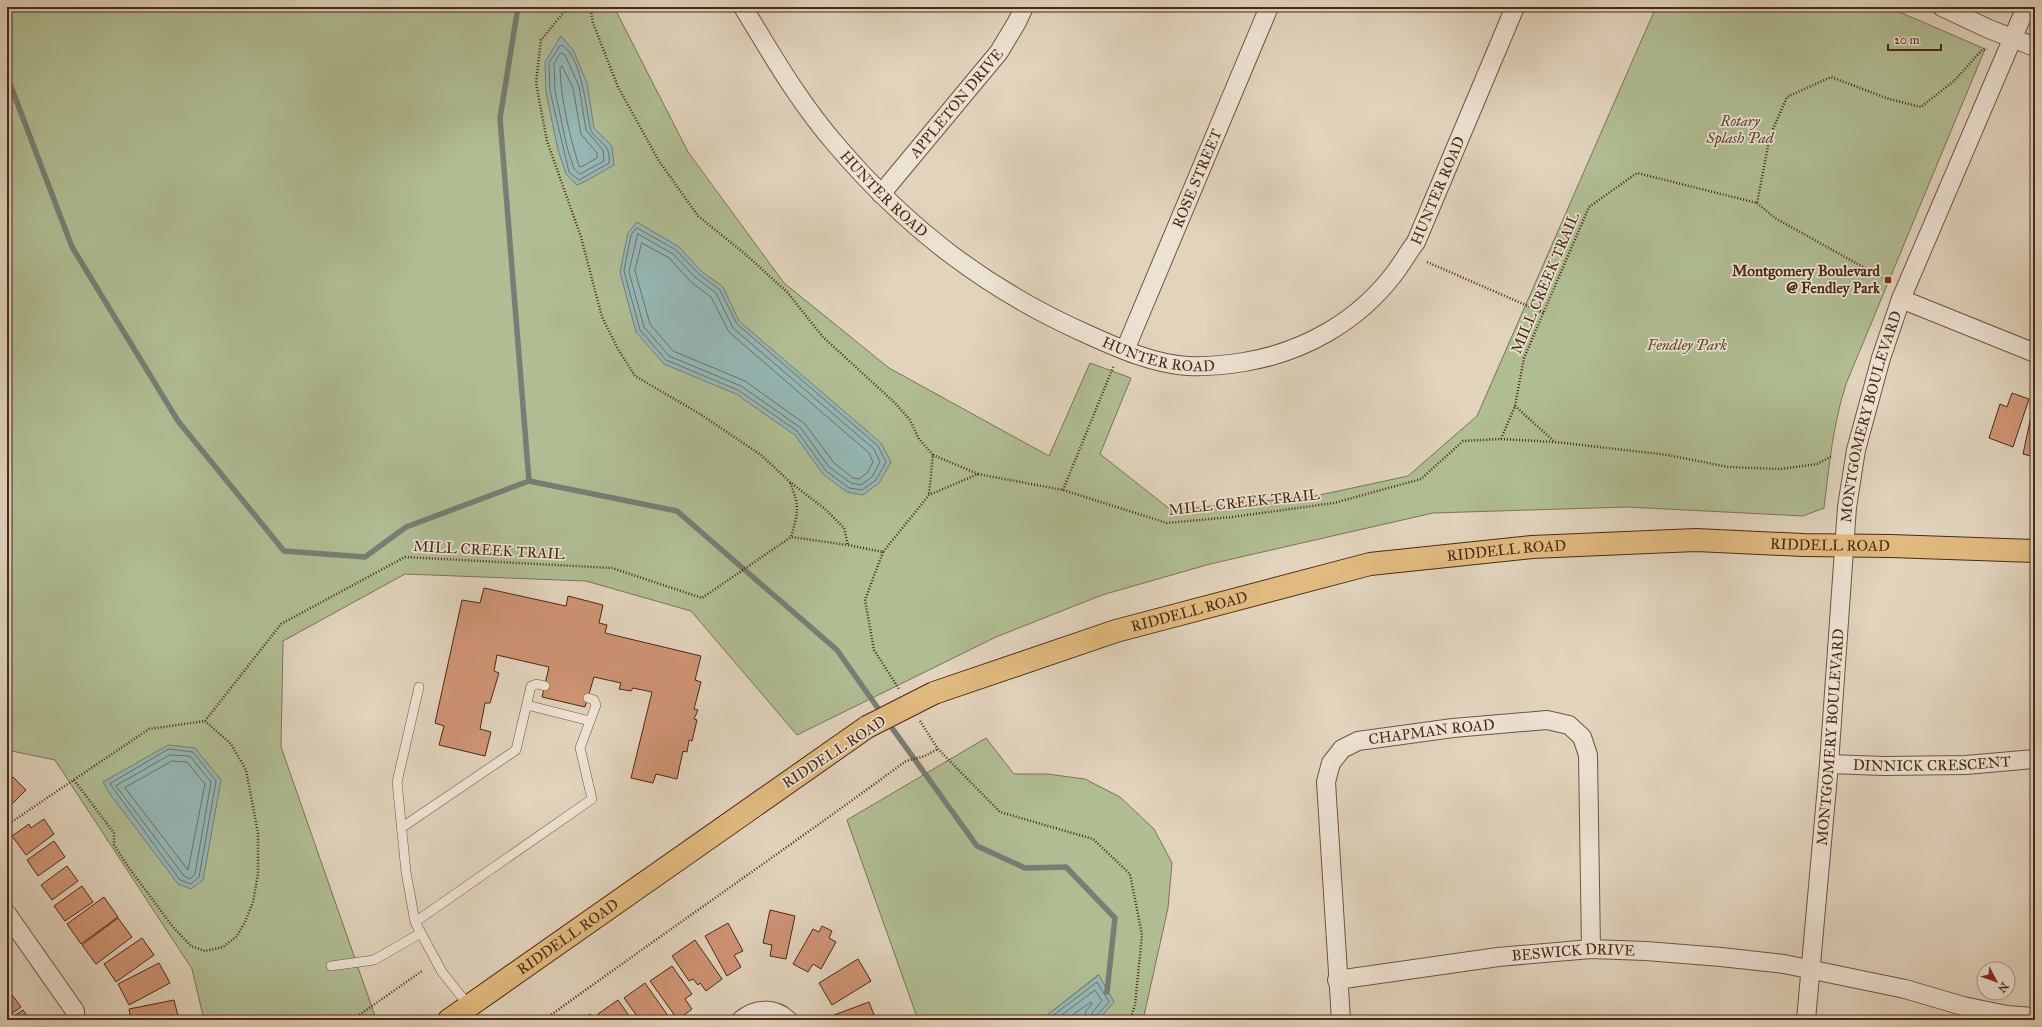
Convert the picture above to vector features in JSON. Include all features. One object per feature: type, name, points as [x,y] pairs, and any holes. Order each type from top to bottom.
[{"type":"main road","name":"RIDDELL ROAD","points":[[449,1020],[867,727],[934,693],[1116,631],[1370,564],[1532,547],[1688,540],[2035,551]]},
{"type":"street","name":"HUNTER ROAD","points":[[743,7],[812,116],[838,148],[912,224],[938,246],[999,288],[1120,357],[1150,358],[1188,366],[1223,365],[1265,358],[1291,350],[1317,339],[1339,326],[1360,309],[1394,274],[1416,242],[1515,7]]},
{"type":"street","name":"APPLETON DRIVE","points":[[882,194],[998,52],[1014,28],[1024,7]]},
{"type":"street","name":"ROSE STREET","points":[[1120,357],[1269,7]]},
{"type":"street","points":[[1942,7],[2013,39],[2035,47]]},
{"type":"street","name":"MONTGOMERY BOULEVARD","points":[[1806,1020],[1809,970],[1830,764],[1847,507],[1856,450],[1881,358],[1901,299],[2026,7]]},
{"type":"street","points":[[1901,299],[2035,353]]},
{"type":"street","name":"CHAPMAN ROAD","points":[[1341,1020],[1337,980],[1332,847],[1326,782],[1331,763],[1342,749],[1358,741],[1453,728],[1547,720],[1569,725],[1582,737],[1588,755],[1591,949]]},
{"type":"street","name":"DINNICK CRESCENT","points":[[1830,764],[1884,766],[1966,765],[2035,759]]},
{"type":"street","points":[[7,914],[75,1012],[75,1020]]},
{"type":"street","name":"BESWICK DRIVE","points":[[1337,980],[1498,957],[1591,949],[1721,957],[1809,970]]},
{"type":"street","points":[[1809,970],[1904,989],[1992,1012],[2035,1017]]},
{"type":"street","points":[[741,1020],[749,1014],[767,1009],[784,1016],[788,1020]]},
{"type":"lane","points":[[401,828],[516,750],[531,686],[537,684],[545,686]]},
{"type":"lane","points":[[419,687],[397,782],[401,828],[415,922],[442,972],[468,1006]]},
{"type":"lane","points":[[415,922],[592,799],[580,748],[596,705],[594,700],[588,698]]},
{"type":"lane","points":[[527,705],[590,721]]},
{"type":"lane","points":[[332,966],[374,960],[421,933]]},
{"type":"path","points":[[568,7],[541,40],[536,83],[547,140],[581,237],[602,317],[618,349],[635,376],[700,414],[760,455],[790,482],[825,509],[844,528],[848,545]]},
{"type":"path","name":"MILL CREEK TRAIL","points":[[590,7],[593,23],[618,87],[659,161],[698,216],[744,253],[787,292],[823,337],[895,403],[910,420],[919,439],[933,455],[978,474],[1063,490],[1167,523],[1232,517],[1334,503],[1421,479],[1463,441],[1501,438],[1555,442],[1668,455],[1728,466],[1781,468],[1817,464],[1832,456]]},
{"type":"path","points":[[1757,203],[1770,136],[1787,97],[1831,77],[1889,99],[1921,107],[1955,80],[1982,50],[1987,49]]},
{"type":"path","name":"MILL CREEK TRAIL","points":[[1501,438],[1515,406],[1524,358],[1589,207],[1637,173],[1757,203],[1775,218],[1891,282]]},
{"type":"path","points":[[1428,262],[1544,313]]},
{"type":"path","points":[[1063,490],[1120,357]]},
{"type":"path","points":[[1515,406],[1555,442]]},
{"type":"path","points":[[929,495],[933,455]]},
{"type":"path","points":[[899,690],[874,650],[865,600],[883,552],[929,495],[978,474]]},
{"type":"path","points":[[790,482],[798,500],[796,521],[791,537],[848,545],[883,552]]},
{"type":"path","name":"MILL CREEK TRAIL","points":[[205,721],[281,624],[405,557],[612,568],[702,598],[791,537]]},
{"type":"path","points":[[916,716],[938,749],[1000,812],[1093,839],[1130,874],[1142,935],[1135,1005],[1130,1020]]},
{"type":"path","points":[[7,824],[149,729],[205,721],[231,744],[246,770],[258,833],[258,874],[253,902],[245,922],[236,936],[222,947],[205,951],[191,946],[173,927],[128,868],[114,845],[114,833],[74,780]]},
{"type":"path","points":[[544,1020],[671,928],[790,847],[906,761],[925,756],[938,749]]},
{"type":"path","points":[[352,1020],[422,971]]},
{"type":"green space","points":[[7,7],[614,7],[688,152],[784,283],[889,368],[1049,456],[1090,363],[1131,378],[1100,454],[1171,510],[1315,496],[1408,476],[1477,416],[1656,7],[1888,7],[1985,49],[1846,384],[1835,430],[1824,508],[1803,516],[1627,507],[1433,513],[1210,564],[1102,595],[996,637],[797,735],[691,611],[586,581],[405,574],[283,641],[281,747],[375,1016],[368,1020],[204,1020],[192,969],[55,760],[7,750]]},
{"type":"green space","points":[[986,738],[1014,774],[1047,774],[1085,779],[1120,797],[1154,829],[1172,863],[1168,908],[1143,1020],[1098,1020],[1114,1002],[1098,975],[1041,1020],[918,1020],[847,820]]},
{"type":"water","points":[[561,36],[573,50],[587,83],[594,128],[612,146],[614,165],[577,185],[566,174],[558,150],[546,92],[545,62]]},
{"type":"water","points":[[637,222],[679,247],[702,272],[723,287],[739,321],[881,443],[891,462],[879,483],[863,495],[847,492],[823,474],[795,435],[736,394],[664,364],[636,332],[620,272],[628,233]]},
{"type":"water","points":[[168,745],[195,748],[221,780],[203,880],[191,889],[178,884],[110,794],[103,782]]},
{"type":"water","points":[[1099,975],[1114,1002],[1098,1020],[1041,1020]]},
{"type":"building","points":[[2012,393],[2029,399],[2013,447],[1989,438],[2000,404],[2007,407]]},
{"type":"building","points":[[2035,402],[2035,457],[2023,454]]},
{"type":"building","points":[[484,588],[566,606],[568,596],[603,605],[599,623],[607,625],[605,633],[701,656],[695,680],[701,682],[694,709],[698,710],[694,719],[697,720],[692,741],[689,740],[687,752],[683,751],[677,779],[656,774],[653,783],[631,778],[652,692],[633,688],[631,691],[619,689],[621,683],[594,677],[585,707],[542,697],[549,667],[497,655],[494,671],[499,673],[490,703],[485,703],[480,729],[491,732],[485,756],[439,745],[444,726],[435,723],[462,600],[480,603]]},
{"type":"building","points":[[13,777],[26,790],[7,809],[7,783]]},
{"type":"building","points":[[44,819],[54,834],[26,855],[12,836],[29,824],[31,828]]},
{"type":"building","points":[[54,841],[65,857],[38,876],[27,860]]},
{"type":"building","points":[[67,866],[78,881],[52,900],[41,885]]},
{"type":"building","points":[[82,886],[93,902],[65,921],[54,906]]},
{"type":"building","points":[[104,897],[118,917],[81,944],[67,924]]},
{"type":"building","points":[[770,910],[795,916],[786,959],[770,956],[772,945],[763,943]]},
{"type":"building","points":[[118,918],[132,937],[96,964],[82,945]]},
{"type":"building","points":[[728,923],[743,951],[734,955],[741,967],[727,976],[705,936]]},
{"type":"building","points":[[822,926],[832,931],[829,938],[836,942],[821,969],[813,964],[808,972],[793,964],[813,929],[819,932]]},
{"type":"building","points":[[142,938],[154,955],[116,982],[104,964]]},
{"type":"building","points":[[695,940],[722,979],[706,991],[700,983],[698,985],[693,979],[689,981],[672,956]]},
{"type":"building","points":[[858,959],[871,981],[832,1005],[819,983]]},
{"type":"building","points":[[159,963],[170,983],[129,1005],[118,984]]},
{"type":"building","points":[[672,966],[692,994],[685,999],[692,1009],[678,1020],[650,981]]},
{"type":"building","points":[[645,983],[671,1020],[640,1020],[624,998]]},
{"type":"building","points":[[7,988],[21,1007],[7,1017]]},
{"type":"building","points":[[174,1000],[179,1020],[131,1020],[129,1009]]},
{"type":"building","points":[[618,1000],[632,1020],[602,1020],[598,1014]]},
{"type":"building","points":[[869,1002],[876,1020],[836,1020],[834,1015]]},
{"type":"building","points":[[23,1010],[30,1020],[8,1020]]},
{"type":"building","points":[[590,1014],[594,1020],[582,1020]]},
{"type":"waterway","points":[[518,7],[500,118],[529,481]]},
{"type":"waterway","points":[[7,76],[72,247],[178,421],[284,551],[365,557],[406,527],[529,481],[677,511],[837,650],[882,714]]},
{"type":"waterway","points":[[887,721],[977,846],[1025,868],[1066,867],[1115,918],[1107,992]]},
{"type":"place","name":"Montgomery Boulevard @ Fendley Park","points":[[1888,280]]},
{"type":"park label","name":"Rotary Splash Pad","points":[[1740,130]]},
{"type":"park label","name":"Fendley Park","points":[[1687,345]]}]
